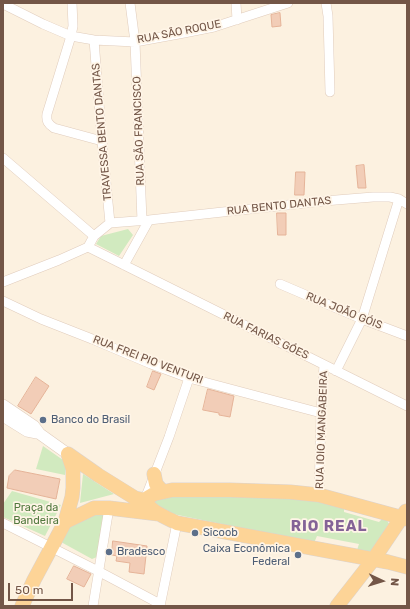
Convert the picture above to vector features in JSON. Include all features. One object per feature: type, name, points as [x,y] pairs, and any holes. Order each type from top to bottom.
[{"type":"main road","points":[[68,454],[98,475],[140,499],[159,514],[177,523],[238,533],[407,567]]},
{"type":"main road","points":[[22,606],[65,522],[73,488],[73,469],[68,454]]},
{"type":"main road","points":[[154,474],[156,484],[162,492]]},
{"type":"main road","points":[[65,522],[102,503],[140,499],[162,492],[186,490],[290,492],[319,495],[405,515],[373,560],[337,606]]},
{"type":"main road","points":[[94,508],[109,508],[159,514]]},
{"type":"street","points":[[72,3],[73,26],[71,36],[46,121],[54,128],[102,141]]},
{"type":"street","name":"RUA SÃO FRANCISCO","points":[[130,3],[135,42],[146,221]]},
{"type":"street","points":[[236,3],[237,20]]},
{"type":"street","name":"RUA SÃO ROQUE","points":[[3,4],[71,36],[94,40],[135,42],[214,27],[288,3]]},
{"type":"street","points":[[326,3],[328,16],[330,92]]},
{"type":"street","name":"TRAVESSA BENTO DANTAS","points":[[94,40],[110,223]]},
{"type":"street","points":[[3,158],[94,236]]},
{"type":"street","name":"RUA BENTO DANTAS","points":[[110,223],[146,221],[331,200],[390,197],[403,202]]},
{"type":"street","points":[[336,371],[362,319],[403,202]]},
{"type":"street","points":[[124,265],[146,221]]},
{"type":"street","points":[[3,282],[88,247],[94,236],[110,223]]},
{"type":"street","name":"RUA FARIAS GÓES","points":[[88,247],[407,406]]},
{"type":"street","name":"RUA JOÃO GÓIS","points":[[280,284],[362,319],[407,336]]},
{"type":"street","name":"RUA FREI PIO VENTURI","points":[[3,301],[41,319],[190,378],[321,413]]},
{"type":"street","name":"RUA IOIO MANGABEIRA","points":[[319,495],[324,365]]},
{"type":"street","points":[[140,499],[154,474],[190,378]]},
{"type":"street","points":[[3,405],[34,426],[40,434],[68,454]]},
{"type":"street","points":[[3,416],[27,431],[40,434]]},
{"type":"street","points":[[93,606],[109,508]]},
{"type":"street","points":[[3,523],[98,571],[160,605],[177,523]]},
{"type":"green space","points":[[128,229],[133,235],[119,256],[96,244],[101,236]]},
{"type":"green space","points":[[43,446],[63,460],[66,468],[65,475],[36,469]]},
{"type":"green space","name":"Praça da Bandeira","points":[[83,474],[114,494],[80,503]]},
{"type":"green space","name":"Praça da Bandeira","points":[[12,491],[61,505],[45,536],[3,517],[3,504]]},
{"type":"green space","points":[[188,493],[316,498],[344,506],[344,512],[379,522],[383,518],[387,520],[389,524],[372,551],[368,552],[357,550],[359,544],[317,536],[314,543],[173,514],[155,504],[155,499]]},
{"type":"green space","name":"Praça da Bandeira","points":[[98,511],[104,514],[97,557],[92,559],[61,542],[71,525]]},
{"type":"building","points":[[280,13],[281,26],[272,27],[271,15]]},
{"type":"building","points":[[364,165],[366,188],[358,188],[356,166]]},
{"type":"building","points":[[296,172],[305,172],[304,195],[295,195]]},
{"type":"building","points":[[277,213],[286,213],[286,235],[278,235]]},
{"type":"building","points":[[153,371],[161,374],[154,390],[147,387]]},
{"type":"building","points":[[36,377],[49,386],[31,414],[18,406]]},
{"type":"building","points":[[208,389],[234,396],[230,417],[203,410]]},
{"type":"building","points":[[15,470],[60,479],[56,499],[7,488],[9,476]]},
{"type":"building","points":[[113,541],[147,546],[144,574],[129,572],[130,563],[116,561],[117,556],[112,555]]},
{"type":"building","points":[[74,566],[91,574],[84,587],[67,579]]},
{"type":"place","name":"Banco do Brasil","points":[[43,420]]},
{"type":"place","name":"Sicoob","points":[[195,533]]},
{"type":"place","name":"Bradesco","points":[[109,552]]},
{"type":"place","name":"Caixa Econômica Federal","points":[[298,555]]},
{"type":"district","name":"RIO REAL","points":[[329,527]]}]
